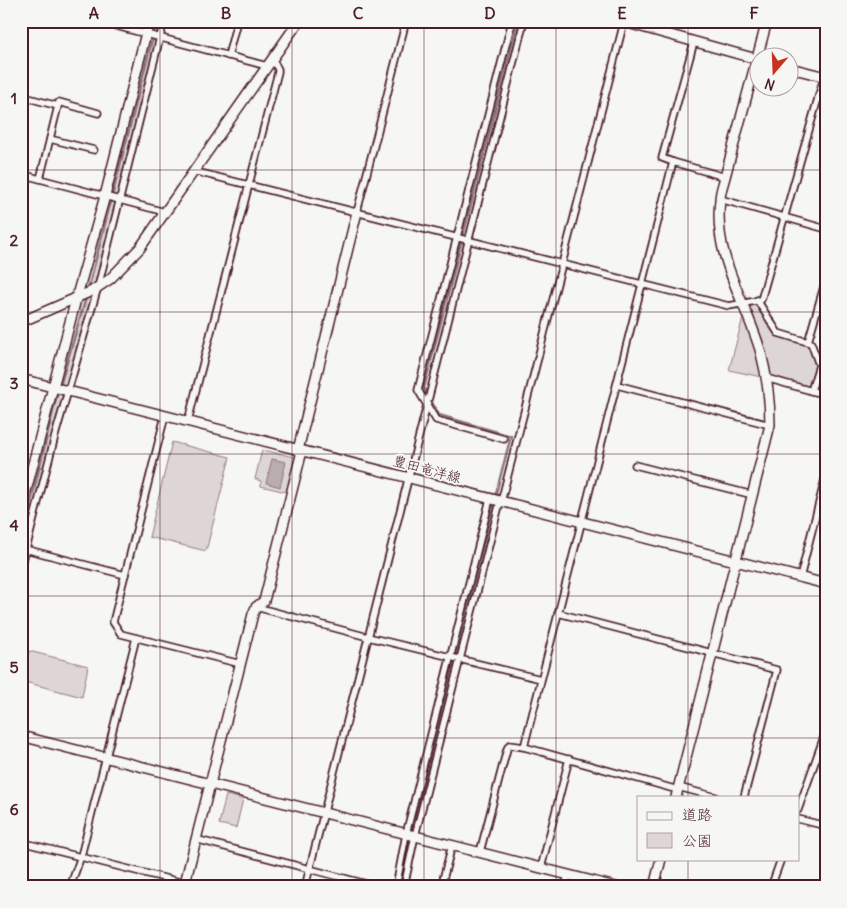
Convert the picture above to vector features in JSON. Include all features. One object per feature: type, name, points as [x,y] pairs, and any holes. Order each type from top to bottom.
[{"type":"street","points":[[96,21],[228,56],[270,62],[278,72],[188,421]]},
{"type":"street","points":[[21,510],[105,196],[149,21]]},
{"type":"street","points":[[21,569],[24,548],[98,286],[164,21]]},
{"type":"street","points":[[228,56],[237,21]]},
{"type":"street","points":[[21,322],[76,299],[98,286],[124,265],[140,248],[299,21]]},
{"type":"street","points":[[184,885],[253,614],[256,608],[264,601],[357,212],[406,21]]},
{"type":"street","points":[[504,439],[436,420],[418,390],[512,21]]},
{"type":"street","points":[[305,887],[524,21]]},
{"type":"street","points":[[761,48],[767,21]]},
{"type":"street","points":[[404,887],[411,835],[451,657],[562,264],[621,22],[639,24],[750,58]]},
{"type":"street","points":[[694,42],[662,158],[725,177]]},
{"type":"street","points":[[193,171],[730,306],[761,300],[825,77],[800,71]]},
{"type":"street","points":[[677,791],[770,425],[770,402],[761,353],[729,273],[722,248],[719,223],[720,199],[725,177],[750,88]]},
{"type":"street","points":[[21,96],[58,106]]},
{"type":"street","points":[[40,179],[59,102],[98,113]]},
{"type":"street","points":[[50,139],[94,150]]},
{"type":"street","points":[[524,747],[672,162]]},
{"type":"street","points":[[21,174],[165,212]]},
{"type":"street","points":[[720,199],[826,229]]},
{"type":"street","points":[[808,342],[826,279]]},
{"type":"street","points":[[757,300],[778,333],[811,343],[819,365],[811,391]]},
{"type":"street","points":[[766,378],[826,395]]},
{"type":"street","name":"豊田竜洋線","points":[[21,380],[826,584]]},
{"type":"street","points":[[617,385],[770,425]]},
{"type":"street","points":[[165,416],[113,622],[122,634],[241,664]]},
{"type":"street","points":[[635,465],[753,495]]},
{"type":"street","points":[[800,578],[826,475]]},
{"type":"street","points":[[396,887],[459,659],[496,501]]},
{"type":"street","points":[[24,548],[125,575]]},
{"type":"street","points":[[256,608],[542,679]]},
{"type":"street","points":[[558,613],[778,670],[744,796]]},
{"type":"street","points":[[70,887],[81,856],[136,638]]},
{"type":"street","points":[[800,804],[826,731]]},
{"type":"street","points":[[21,736],[616,887]]},
{"type":"street","points":[[480,852],[509,745],[569,759],[677,791],[710,796]]},
{"type":"street","points":[[541,868],[569,759]]},
{"type":"street","points":[[800,820],[826,826]]},
{"type":"street","points":[[195,840],[378,887]]},
{"type":"street","points":[[21,842],[81,856],[184,885],[200,887]]},
{"type":"street","points":[[452,845],[442,885],[455,887]]},
{"type":"street","points":[[654,887],[661,860]]},
{"type":"street","points":[[771,887],[781,860]]},
{"type":"street","points":[[565,887],[568,875]]},
{"type":"green space","points":[[149,21],[164,21],[21,573],[21,510]]},
{"type":"green space","points":[[757,300],[779,337],[808,342],[819,365],[811,391],[729,370],[745,310],[742,303]]},
{"type":"green space","points":[[172,442],[230,457],[206,551],[149,537]]},
{"type":"green space","points":[[262,450],[295,457],[286,492],[261,486],[261,481],[255,479]]},
{"type":"green space","points":[[29,651],[88,666],[82,697],[21,681]]},
{"type":"green space","points":[[226,795],[243,799],[236,828],[219,824]]},
{"type":"shaded area","points":[[272,459],[286,462],[280,487],[266,483]]},
{"type":"waterway","points":[[88,290],[157,21]]},
{"type":"waterway","points":[[495,497],[511,436],[439,415],[424,388],[518,21]]},
{"type":"waterway","points":[[60,386],[86,298]]},
{"type":"waterway","points":[[21,543],[58,391]]},
{"type":"waterway","points":[[400,887],[411,830],[494,502]]}]
